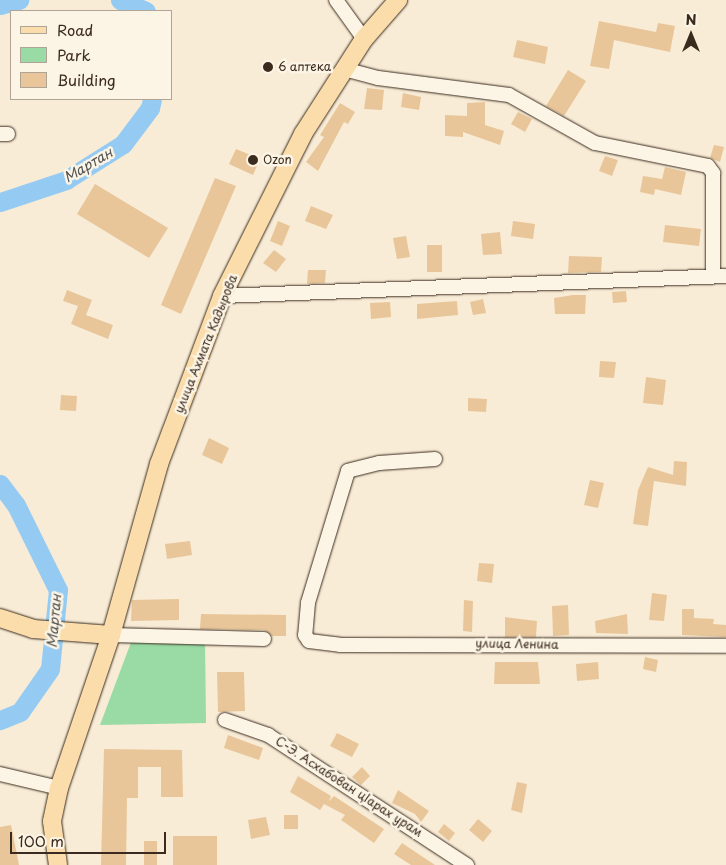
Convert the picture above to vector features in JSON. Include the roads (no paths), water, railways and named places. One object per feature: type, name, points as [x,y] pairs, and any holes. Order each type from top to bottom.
[{"type":"main road","name":"улица Ахмата Кадырова","points":[[58,865],[52,820],[59,788],[111,635],[159,464],[222,296],[303,134],[364,39],[398,0]]},
{"type":"main road","points":[[0,618],[33,628],[111,635]]},
{"type":"street","points":[[336,0],[364,39]]},
{"type":"street","points":[[222,296],[719,276],[713,173],[708,166],[595,143],[509,95],[378,78],[344,69]]},
{"type":"street","name":"улица Ленина","points":[[436,459],[379,463],[348,471],[308,603],[306,635],[309,641],[340,645],[726,646]]},
{"type":"street","points":[[111,635],[264,639]]},
{"type":"street","name":"С-Э. Асхабован цIарах урам","points":[[225,720],[268,735],[454,861],[467,865]]},
{"type":"street","points":[[0,774],[59,788]]},
{"type":"waterway","name":"Мартан","points":[[0,5],[19,0]]},
{"type":"waterway","name":"Мартан","points":[[120,0],[144,10]]},
{"type":"waterway","name":"Мартан","points":[[0,202],[66,180],[123,144],[150,108],[152,100]]},
{"type":"waterway","name":"Мартан","points":[[0,484],[16,505],[58,590],[50,669],[20,712],[0,720]]},
{"type":"place","name":"6 аптека","points":[[268,67]]},
{"type":"place","name":"Ozon","points":[[253,160]]}]
